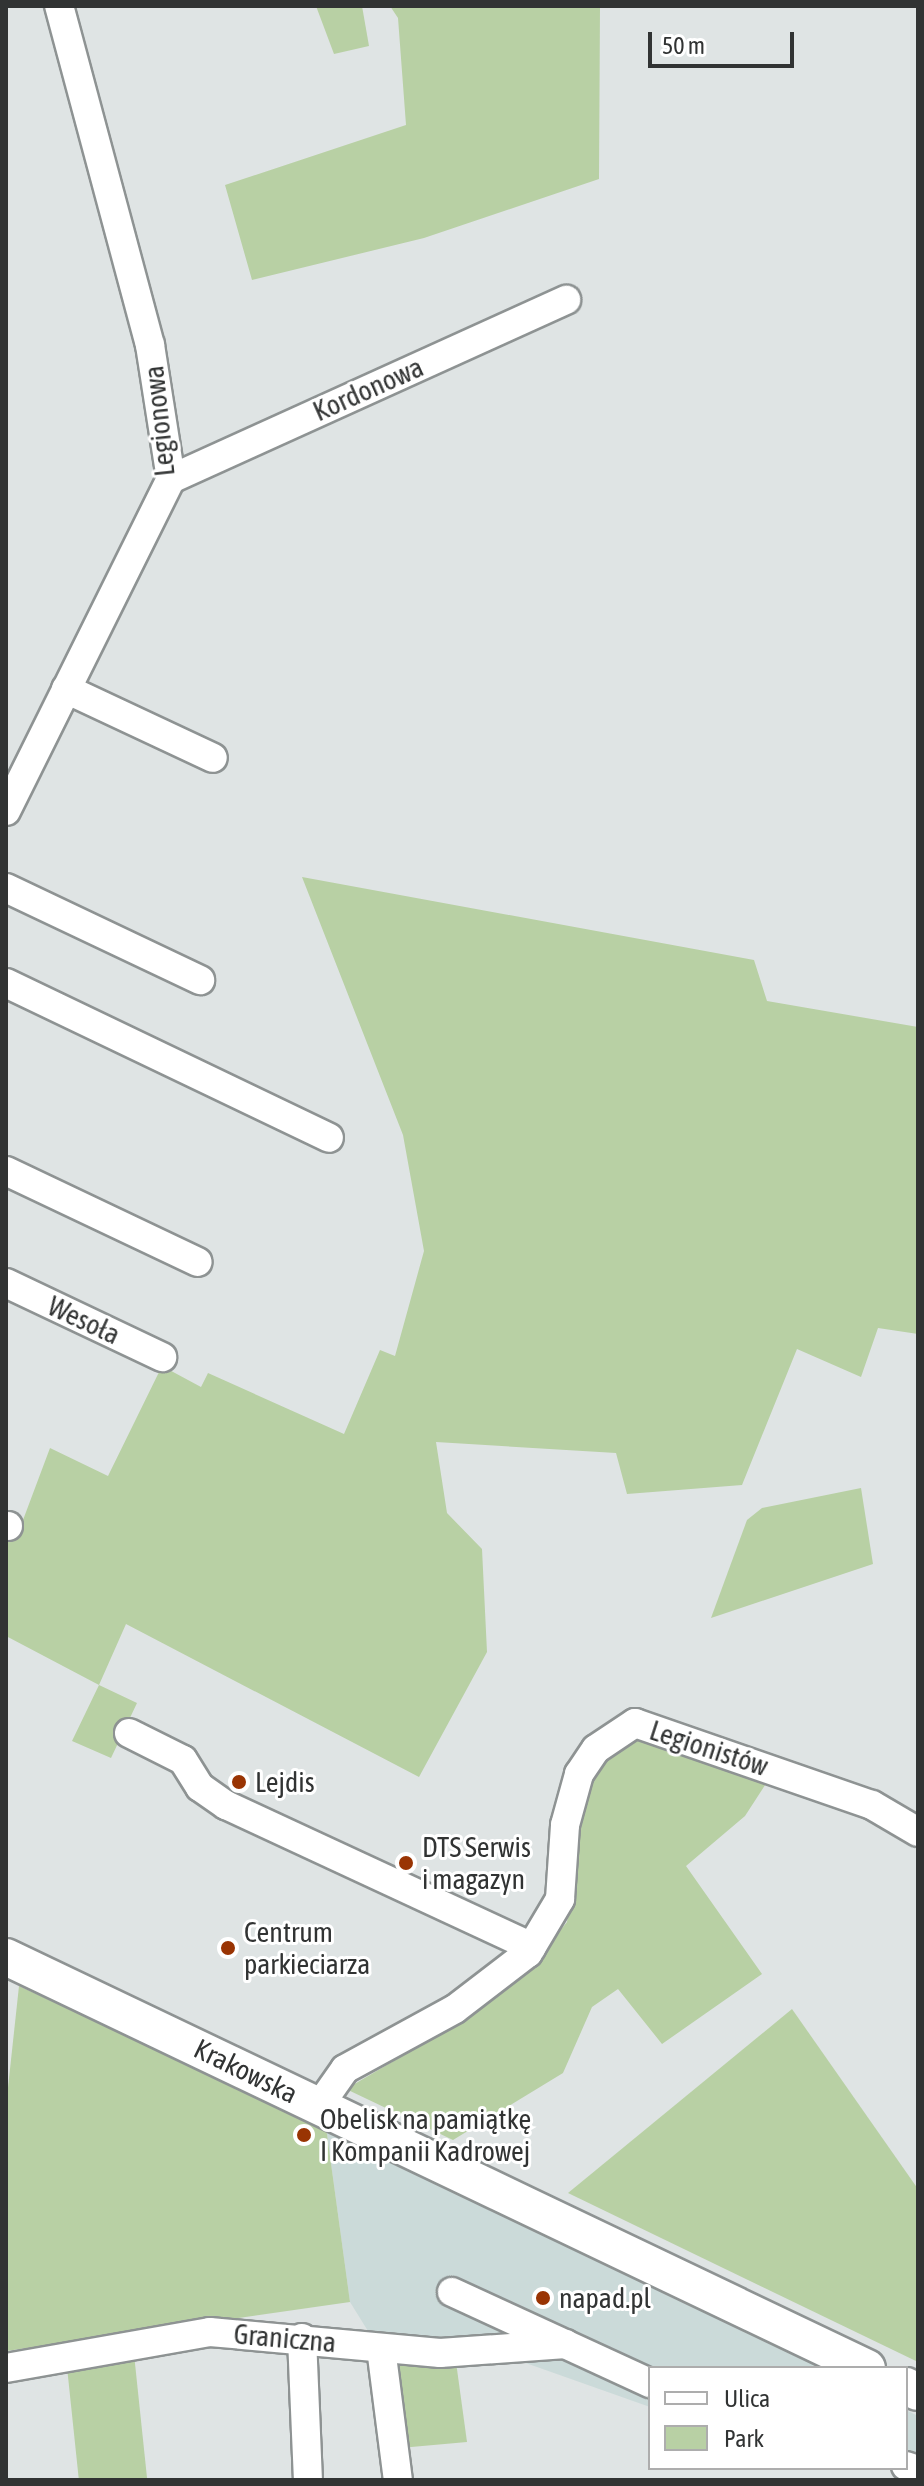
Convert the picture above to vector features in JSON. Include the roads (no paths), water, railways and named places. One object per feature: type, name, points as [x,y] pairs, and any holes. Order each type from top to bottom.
[{"type":"main road","name":"Krakowska","points":[[6,1957],[863,2366]]},
{"type":"street","name":"Legionowa","points":[[6,811],[171,479],[150,345],[59,6]]},
{"type":"street","name":"Kordonowa","points":[[171,479],[566,300]]},
{"type":"street","points":[[66,689],[213,758]]},
{"type":"street","points":[[6,888],[200,980]]},
{"type":"street","points":[[6,983],[329,1138]]},
{"type":"street","points":[[6,1171],[198,1262]]},
{"type":"street","name":"Wesoła","points":[[6,1283],[162,1357]]},
{"type":"street","name":"Legionistów","points":[[319,2106],[345,2069],[455,2009],[513,1970],[532,1947],[560,1899],[565,1825],[579,1774],[596,1749],[635,1723],[872,1805],[918,1832]]},
{"type":"street","points":[[129,1733],[183,1760],[200,1787],[226,1805],[532,1947]]},
{"type":"street","points":[[452,2292],[648,2382]]},
{"type":"street","name":"Graniczna","points":[[6,2368],[181,2334],[302,2338],[381,2348],[479,2352],[566,2344]]},
{"type":"street","points":[[302,2338],[308,2480]]},
{"type":"street","points":[[381,2348],[398,2480]]},
{"type":"place","name":"Lejdis","points":[[239,1782]]},
{"type":"place","name":"DTS Serwis i magazyn","points":[[406,1863]]},
{"type":"place","name":"Centrum parkieciarza","points":[[228,1948]]},
{"type":"place","name":"Obelisk na pamiątkę I Kompanii Kadrowej","points":[[304,2135]]},
{"type":"place","name":"napad.pl","points":[[543,2298]]}]
